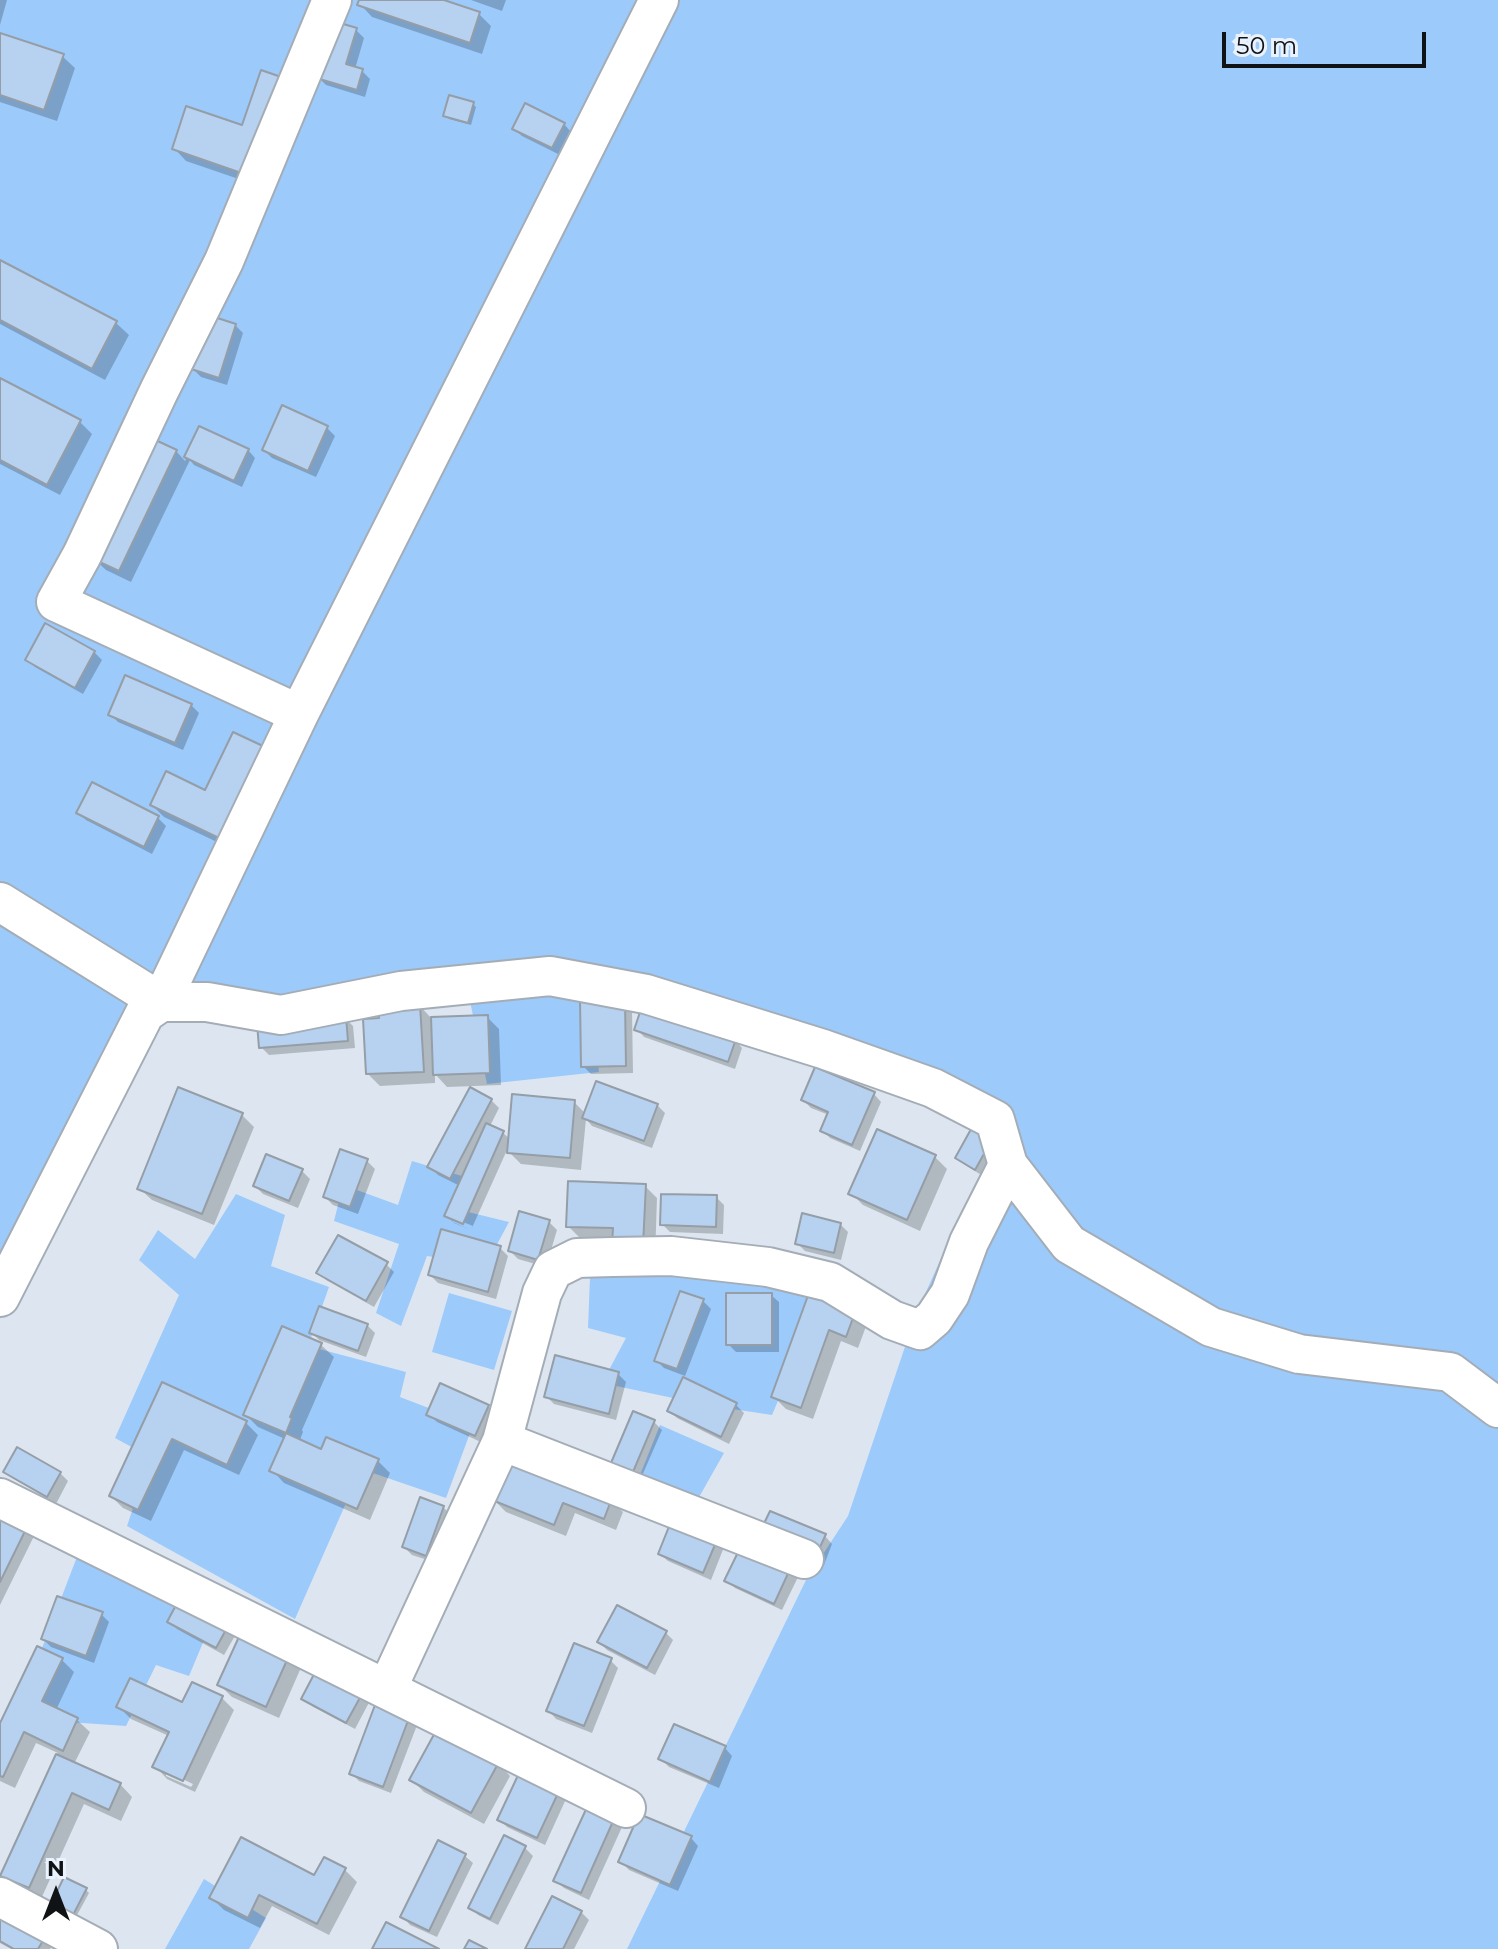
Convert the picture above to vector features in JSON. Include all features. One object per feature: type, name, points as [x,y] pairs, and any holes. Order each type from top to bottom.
[{"type":"street","points":[[299,714],[56,602],[82,555],[224,261],[332,0]]},
{"type":"street","points":[[0,1297],[145,1013],[161,1002],[299,714],[659,0]]},
{"type":"street","points":[[0,902],[161,1002],[207,1002],[281,1015],[401,991],[550,976],[646,994],[823,1049],[933,1088],[995,1120],[1008,1165],[1069,1244],[1211,1327],[1299,1354],[1450,1372],[1498,1408]]},
{"type":"street","points":[[387,1689],[502,1441],[542,1293],[553,1270],[577,1258],[671,1256],[768,1267],[830,1282],[892,1320],[920,1330],[934,1318],[950,1294],[969,1242],[1008,1165]]},
{"type":"street","points":[[502,1441],[804,1559]]},
{"type":"street","points":[[0,1498],[626,1808]]},
{"type":"street","points":[[0,1897],[98,1949]]},
{"type":"shaded area","points":[[0,0],[1498,0],[1498,1949],[627,1949],[806,1580],[848,1516],[916,1314],[958,1221],[1008,1165],[995,1120],[550,976],[281,1015],[155,993],[0,1290]]},
{"type":"shaded area","points":[[590,992],[599,1072],[487,1084],[470,1001]]},
{"type":"shaded area","points":[[412,1161],[472,1179],[460,1210],[509,1222],[486,1265],[427,1256],[401,1326],[376,1313],[399,1244],[334,1221],[344,1181],[346,1186],[398,1205]]},
{"type":"shaded area","points":[[236,1194],[285,1215],[271,1266],[329,1287],[308,1346],[406,1372],[400,1397],[473,1425],[446,1498],[361,1469],[295,1619],[127,1526],[150,1457],[115,1438],[179,1295],[139,1260],[158,1230],[195,1259]]},
{"type":"shaded area","points":[[591,1252],[802,1269],[820,1302],[772,1415],[602,1383],[626,1338],[588,1328]]},
{"type":"shaded area","points":[[449,1293],[512,1311],[494,1370],[432,1352]]},
{"type":"shaded area","points":[[660,1425],[724,1453],[694,1506],[636,1485]]},
{"type":"shaded area","points":[[80,1549],[212,1621],[189,1676],[156,1665],[126,1726],[54,1721],[26,1690]]},
{"type":"shaded area","points":[[204,1879],[266,1918],[249,1949],[165,1949]]},
{"type":"building","points":[[359,0],[444,0],[480,12],[470,43],[357,5]]},
{"type":"building","points":[[333,21],[357,28],[346,64],[363,69],[357,90],[316,78]]},
{"type":"building","points":[[0,33],[64,54],[44,110],[0,95]]},
{"type":"building","points":[[261,70],[284,78],[250,176],[172,149],[186,106],[242,125]]},
{"type":"building","points":[[449,95],[474,102],[468,123],[443,116]]},
{"type":"building","points":[[525,103],[565,123],[552,148],[512,129]]},
{"type":"building","points":[[0,260],[117,321],[92,369],[0,320]]},
{"type":"building","points":[[208,315],[236,324],[219,378],[191,369]]},
{"type":"building","points":[[0,378],[81,420],[47,485],[0,460]]},
{"type":"building","points":[[282,405],[328,426],[308,471],[262,450]]},
{"type":"building","points":[[199,426],[249,449],[234,481],[184,457]]},
{"type":"building","points":[[149,437],[177,450],[119,571],[91,558]]},
{"type":"building","points":[[45,623],[95,651],[75,688],[25,660]]},
{"type":"building","points":[[125,675],[192,704],[175,743],[108,715]]},
{"type":"building","points":[[233,732],[265,747],[221,839],[150,805],[166,771],[205,790]]},
{"type":"building","points":[[92,782],[159,816],[144,847],[76,813]]},
{"type":"building","points":[[580,1000],[625,1000],[626,1066],[581,1067]]},
{"type":"building","points":[[420,1004],[424,1072],[366,1074],[363,1019],[379,1018],[378,1006]]},
{"type":"building","points":[[642,1006],[736,1039],[728,1062],[634,1030]]},
{"type":"building","points":[[488,1015],[490,1073],[433,1075],[431,1017]]},
{"type":"building","points":[[346,1016],[348,1041],[259,1048],[257,1023]]},
{"type":"building","points":[[815,1067],[875,1092],[852,1145],[820,1131],[828,1112],[801,1100]]},
{"type":"building","points":[[596,1081],[658,1104],[644,1141],[582,1118]]},
{"type":"building","points":[[178,1087],[243,1113],[202,1214],[137,1189]]},
{"type":"building","points":[[470,1087],[492,1099],[450,1179],[427,1167]]},
{"type":"building","points":[[512,1094],[575,1100],[570,1158],[507,1153]]},
{"type":"building","points":[[975,1122],[995,1134],[975,1170],[955,1158]]},
{"type":"building","points":[[486,1123],[504,1131],[463,1224],[444,1216]]},
{"type":"building","points":[[877,1129],[936,1155],[907,1220],[848,1194]]},
{"type":"building","points":[[340,1149],[368,1159],[350,1207],[323,1197]]},
{"type":"building","points":[[266,1154],[303,1169],[289,1201],[253,1186]]},
{"type":"building","points":[[568,1181],[646,1184],[643,1246],[612,1244],[613,1228],[566,1227]]},
{"type":"building","points":[[661,1194],[717,1195],[716,1227],[660,1225]]},
{"type":"building","points":[[519,1211],[550,1220],[538,1260],[508,1251]]},
{"type":"building","points":[[802,1213],[841,1223],[834,1253],[795,1244]]},
{"type":"building","points":[[441,1229],[501,1246],[488,1292],[428,1275]]},
{"type":"building","points":[[338,1235],[388,1262],[366,1301],[316,1273]]},
{"type":"building","points":[[810,1290],[857,1307],[846,1337],[829,1330],[801,1408],[771,1397]]},
{"type":"building","points":[[680,1291],[704,1299],[677,1369],[654,1361]]},
{"type":"building","points":[[726,1293],[772,1293],[772,1345],[726,1345]]},
{"type":"building","points":[[319,1306],[368,1324],[358,1351],[309,1333]]},
{"type":"building","points":[[282,1326],[322,1343],[286,1433],[243,1415]]},
{"type":"building","points":[[555,1355],[619,1372],[609,1414],[544,1397]]},
{"type":"building","points":[[683,1377],[737,1403],[721,1437],[667,1411]]},
{"type":"building","points":[[162,1382],[247,1421],[227,1465],[172,1439],[138,1510],[109,1496]]},
{"type":"building","points":[[440,1383],[489,1405],[475,1436],[426,1415]]},
{"type":"building","points":[[633,1411],[655,1420],[630,1479],[608,1470]]},
{"type":"building","points":[[286,1433],[321,1449],[326,1437],[379,1459],[357,1509],[269,1471]]},
{"type":"building","points":[[17,1447],[61,1472],[47,1497],[3,1472]]},
{"type":"building","points":[[509,1457],[612,1498],[604,1519],[563,1503],[554,1525],[492,1500]]},
{"type":"building","points":[[420,1497],[444,1506],[426,1556],[402,1547]]},
{"type":"building","points":[[0,1504],[31,1519],[0,1582]]},
{"type":"building","points":[[770,1511],[826,1534],[815,1558],[759,1534]]},
{"type":"building","points":[[674,1514],[720,1533],[703,1573],[658,1554]]},
{"type":"building","points":[[742,1544],[791,1567],[774,1604],[724,1581]]},
{"type":"building","points":[[184,1590],[233,1617],[216,1648],[167,1622]]},
{"type":"building","points":[[57,1596],[103,1612],[86,1656],[41,1639]]},
{"type":"building","points":[[617,1605],[667,1631],[647,1668],[597,1642]]},
{"type":"building","points":[[243,1628],[292,1649],[266,1707],[217,1685]]},
{"type":"building","points":[[574,1643],[612,1658],[584,1726],[546,1711]]},
{"type":"building","points":[[37,1646],[63,1658],[42,1701],[78,1718],[63,1751],[24,1732],[3,1777],[0,1776],[0,1723]]},
{"type":"building","points":[[321,1661],[367,1685],[346,1723],[301,1699]]},
{"type":"building","points":[[130,1678],[182,1702],[192,1682],[223,1696],[183,1781],[152,1767],[169,1732],[116,1707]]},
{"type":"building","points":[[378,1697],[412,1710],[383,1787],[349,1774]]},
{"type":"building","points":[[674,1724],[726,1746],[710,1782],[658,1759]]},
{"type":"building","points":[[437,1729],[499,1762],[471,1813],[409,1780]]},
{"type":"building","points":[[56,1754],[121,1783],[109,1810],[72,1793],[29,1888],[0,1876]]},
{"type":"building","points":[[520,1771],[560,1789],[537,1838],[497,1820]]},
{"type":"building","points":[[588,1805],[615,1817],[581,1893],[553,1881]]},
{"type":"building","points":[[639,1814],[692,1836],[670,1885],[618,1862]]},
{"type":"building","points":[[504,1835],[526,1846],[490,1919],[468,1908]]},
{"type":"building","points":[[241,1837],[314,1875],[324,1857],[346,1868],[317,1924],[259,1895],[248,1918],[209,1898]]},
{"type":"building","points":[[438,1840],[466,1854],[429,1931],[400,1917]]},
{"type":"building","points":[[64,1877],[87,1888],[73,1915],[51,1904]]},
{"type":"building","points":[[552,1896],[582,1911],[563,1949],[525,1949]]},
{"type":"building","points":[[0,1902],[50,1929],[38,1949],[14,1949],[0,1941]]},
{"type":"building","points":[[386,1922],[439,1949],[372,1949]]},
{"type":"building","points":[[469,1940],[487,1949],[464,1949]]}]
